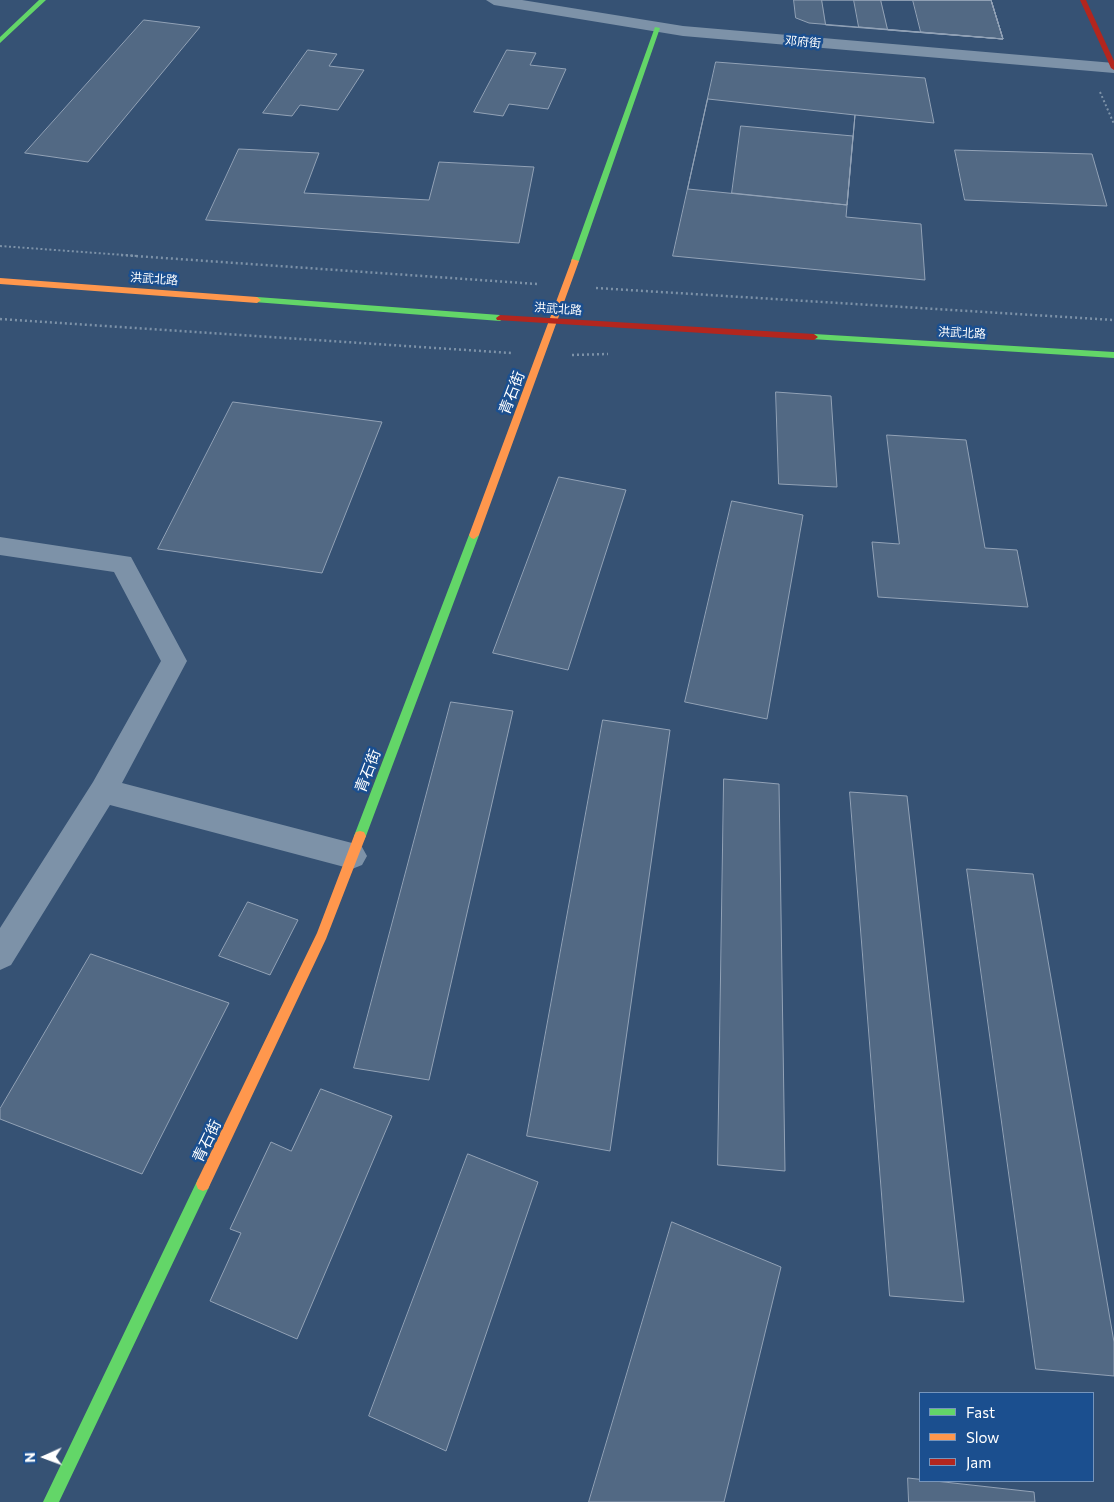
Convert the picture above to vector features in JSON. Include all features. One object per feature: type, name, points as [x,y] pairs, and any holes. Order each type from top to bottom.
[{"type":"street","points":[[0,41],[43,0]]},
{"type":"street","name":"邓府街","points":[[494,0],[657,28],[1114,68]]},
{"type":"street","points":[[1083,0],[1114,68]]},
{"type":"street","name":"青石街","points":[[51,1502],[322,935],[554,322],[657,28]]},
{"type":"street","name":"洪武北路","points":[[0,282],[554,322],[1114,355]]},
{"type":"street","points":[[0,546],[122,564],[174,661],[103,791],[0,955]]},
{"type":"street","points":[[103,791],[352,856]]},
{"type":"building","points":[[794,0],[991,0],[1003,39],[809,23],[796,18]]},
{"type":"building","points":[[822,0],[991,0],[1003,39],[826,25]]},
{"type":"building","points":[[854,0],[991,0],[1003,39],[859,27]]},
{"type":"building","points":[[881,0],[991,0],[1003,39],[888,30]]},
{"type":"building","points":[[913,0],[991,0],[1003,39],[921,32]]},
{"type":"building","points":[[144,20],[200,27],[88,162],[25,153]]},
{"type":"building","points":[[308,50],[337,54],[329,66],[364,70],[338,110],[300,105],[292,116],[263,113]]},
{"type":"building","points":[[507,50],[536,53],[530,65],[566,69],[548,109],[509,104],[503,116],[474,112]]},
{"type":"building","points":[[716,62],[925,78],[934,123],[855,115],[846,217],[921,224],[925,280],[673,256]]},
{"type":"building","points":[[708,99],[855,115],[847,205],[688,189]]},
{"type":"building","points":[[741,126],[853,136],[847,205],[732,193]]},
{"type":"building","points":[[239,149],[319,153],[304,193],[429,200],[439,162],[534,167],[519,243],[206,220]]},
{"type":"building","points":[[955,150],[1092,154],[1107,206],[965,200]]},
{"type":"building","points":[[776,392],[831,396],[837,487],[779,484]]},
{"type":"building","points":[[233,402],[382,422],[322,573],[158,549]]},
{"type":"building","points":[[887,435],[966,440],[985,548],[1017,550],[1028,607],[878,597],[872,542],[899,544]]},
{"type":"building","points":[[559,477],[626,490],[568,670],[493,653]]},
{"type":"building","points":[[732,501],[803,515],[767,719],[685,702]]},
{"type":"building","points":[[451,702],[513,711],[429,1080],[354,1068]]},
{"type":"building","points":[[603,720],[670,730],[610,1151],[527,1136]]},
{"type":"building","points":[[724,779],[779,784],[785,1171],[718,1165]]},
{"type":"building","points":[[850,792],[907,796],[964,1302],[890,1296]]},
{"type":"building","points":[[967,869],[1033,874],[1114,1342],[1114,1376],[1036,1369]]},
{"type":"building","points":[[248,902],[298,920],[270,975],[219,956]]},
{"type":"building","points":[[91,954],[229,1003],[142,1174],[0,1119],[0,1109]]},
{"type":"building","points":[[321,1089],[392,1116],[297,1339],[210,1301],[241,1233],[230,1229],[271,1142],[291,1151]]},
{"type":"building","points":[[468,1154],[538,1182],[446,1451],[369,1416]]},
{"type":"building","points":[[672,1222],[781,1267],[724,1502],[589,1502]]},
{"type":"building","points":[[908,1478],[919,1479],[919,1482],[944,1482],[1034,1492],[1035,1502],[909,1502]]},
{"type":"traffic: fast","points":[[0,41],[43,0]]},
{"type":"traffic: fast","points":[[575,261],[657,28]]},
{"type":"traffic: fast","points":[[257,300],[500,318]]},
{"type":"traffic: fast","points":[[814,337],[1114,355]]},
{"type":"traffic: fast","points":[[360,836],[474,535]]},
{"type":"traffic: fast","points":[[51,1502],[203,1184]]},
{"type":"traffic: slow","points":[[474,535],[575,261]]},
{"type":"traffic: slow","points":[[0,281],[257,300]]},
{"type":"traffic: slow","points":[[203,1184],[322,935],[360,836]]},
{"type":"traffic: jam","points":[[1083,0],[1114,68]]},
{"type":"traffic: jam","points":[[500,318],[814,337]]}]
